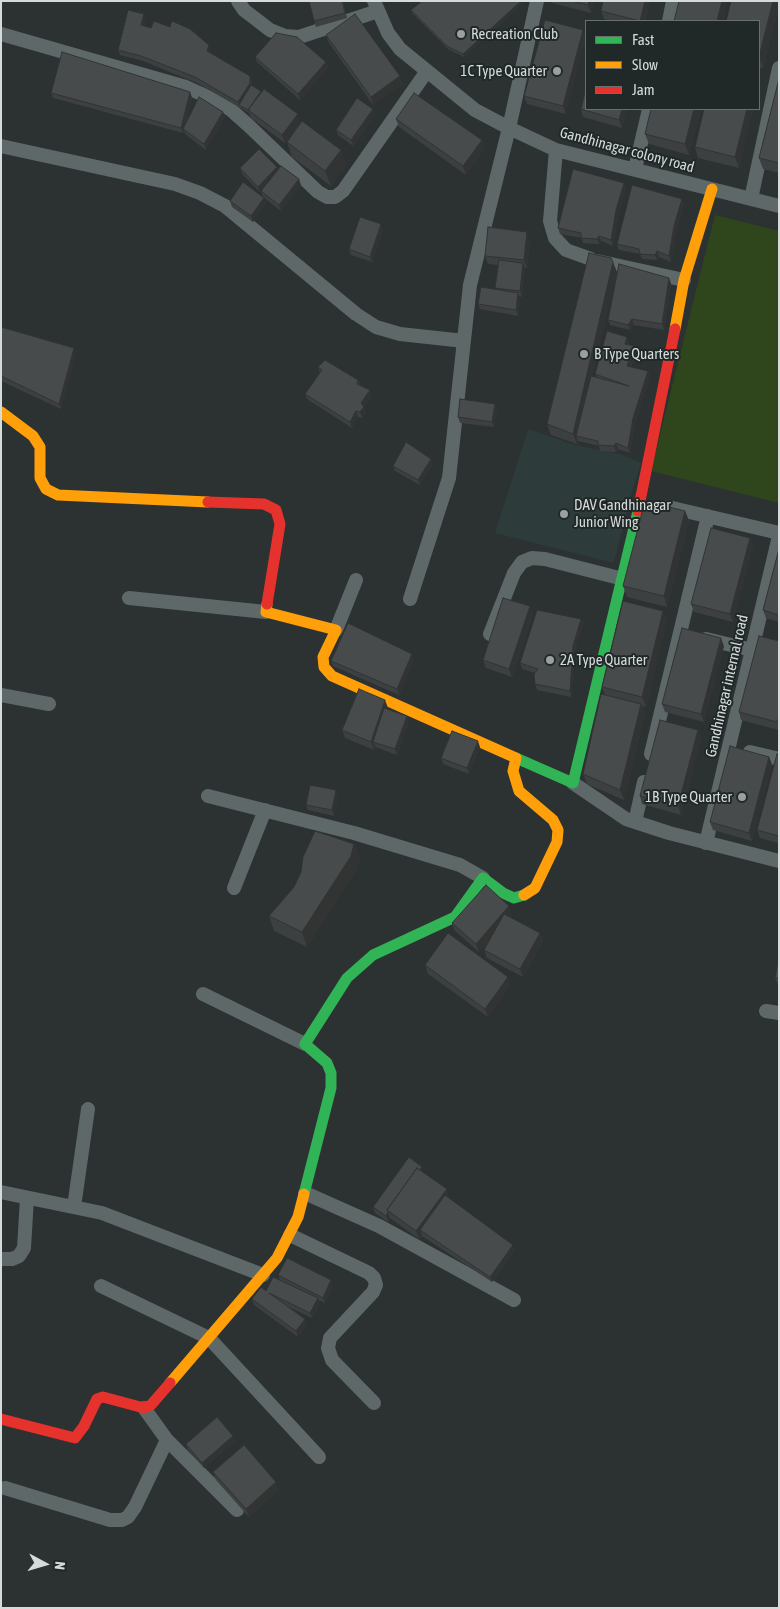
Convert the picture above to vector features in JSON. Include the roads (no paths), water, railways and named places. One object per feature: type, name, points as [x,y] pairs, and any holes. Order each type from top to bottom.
[{"type":"street","points":[[238,1],[244,10],[270,30],[285,36],[299,37],[376,6]]},
{"type":"street","points":[[410,599],[449,478],[470,285],[509,128],[537,1]]},
{"type":"street","points":[[668,20],[673,1]]},
{"type":"street","name":"Gandhinagar colony road","points":[[376,6],[388,33],[400,49],[475,110],[509,128],[556,150],[779,206]]},
{"type":"street","points":[[532,20],[550,24]]},
{"type":"street","points":[[1,34],[186,87],[208,97],[230,109],[318,192],[336,197],[343,191],[427,71]]},
{"type":"street","points":[[751,199],[779,68]]},
{"type":"street","points":[[635,169],[649,110]]},
{"type":"street","points":[[1,146],[175,184],[200,193],[225,206],[356,314],[376,327],[400,334],[464,341]]},
{"type":"street","points":[[556,150],[550,222],[555,238],[566,250],[589,264],[684,280]]},
{"type":"street","points":[[573,782],[641,501],[684,280],[712,189]]},
{"type":"street","points":[[1,412],[33,436],[40,446],[40,478],[46,489],[58,494],[264,504],[276,510],[280,524],[266,612]]},
{"type":"street","points":[[641,501],[779,535]]},
{"type":"street","points":[[635,822],[708,516]]},
{"type":"street","name":"Gandhinagar internal road","points":[[706,843],[779,535]]},
{"type":"street","points":[[490,634],[514,573],[522,562],[532,558],[545,559],[623,579]]},
{"type":"street","points":[[356,580],[323,657],[324,667],[332,676],[573,782],[626,819],[706,843],[779,861]]},
{"type":"street","points":[[129,598],[266,612],[336,630]]},
{"type":"street","points":[[680,633],[752,650]]},
{"type":"street","points":[[1,695],[49,704]]},
{"type":"street","points":[[729,747],[779,759]]},
{"type":"street","points":[[208,796],[337,828],[460,865],[472,870],[503,893],[514,898],[523,896],[535,888],[557,842],[558,830],[553,820],[519,791],[513,771],[516,758]]},
{"type":"street","points":[[234,888],[265,810]]},
{"type":"street","points":[[305,1044],[347,978],[361,964],[373,955],[455,917],[482,878]]},
{"type":"street","points":[[144,1408],[158,1400],[278,1258],[298,1217],[331,1088],[331,1073],[327,1063],[305,1044],[203,994]]},
{"type":"street","points":[[74,1207],[88,1109]]},
{"type":"street","points":[[1,1192],[102,1213],[263,1275]]},
{"type":"street","points":[[304,1193],[379,1226],[514,1300]]},
{"type":"street","points":[[1,1259],[12,1259],[19,1256],[24,1248],[27,1198]]},
{"type":"street","points":[[290,1235],[369,1273],[374,1278],[376,1285],[372,1292],[330,1338],[328,1348],[332,1360],[374,1403]]},
{"type":"street","points":[[100,1286],[209,1338],[319,1457]]},
{"type":"street","points":[[1,1419],[75,1438],[84,1426],[97,1399],[103,1397],[144,1408],[168,1440],[237,1510]]},
{"type":"street","points":[[5,1488],[110,1520],[122,1520],[128,1517],[135,1507],[168,1440]]},
{"type":"place","name":"Recreation Club","points":[[461,34]]},
{"type":"place","name":"1C Type Quarter","points":[[557,71]]},
{"type":"place","name":"B Type Quarters","points":[[584,354]]},
{"type":"place","name":"DAV Gandhinagar Junior Wing","points":[[564,514]]},
{"type":"place","name":"2A Type Quarter","points":[[550,660]]},
{"type":"place","name":"1B Type Quarter","points":[[742,797]]}]
